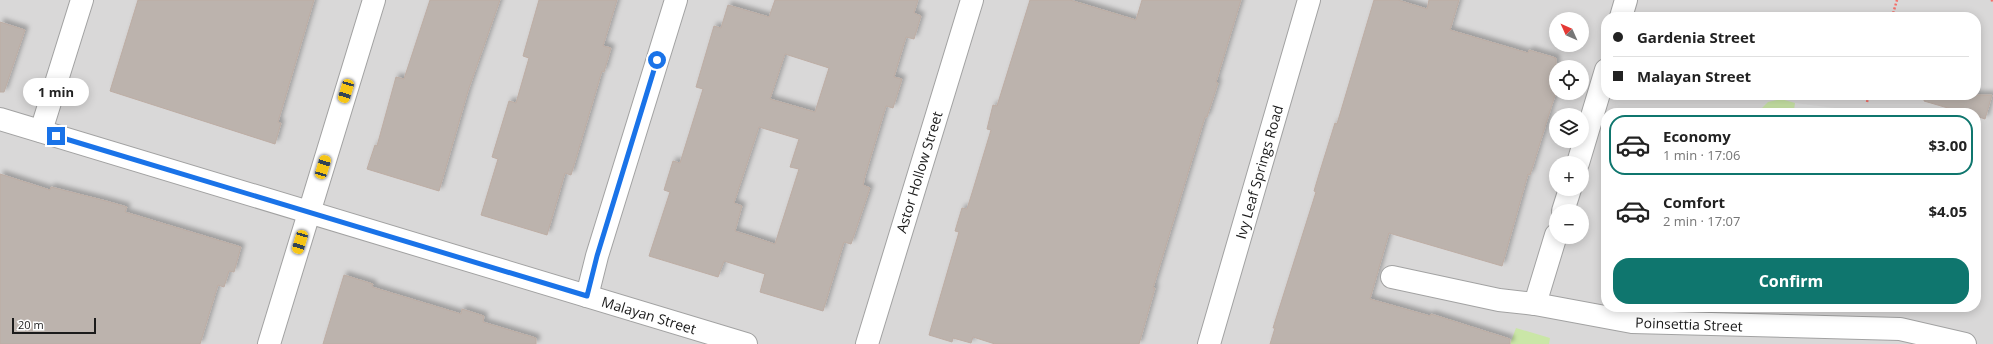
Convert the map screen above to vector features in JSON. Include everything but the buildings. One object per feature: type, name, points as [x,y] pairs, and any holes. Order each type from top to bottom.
[{"type":"street","points":[[40,131],[82,0]]},
{"type":"street","points":[[269,344],[374,0]]},
{"type":"street","points":[[587,296],[597,256],[676,0]]},
{"type":"street","name":"Astor Hollow Street","points":[[867,344],[972,0]]},
{"type":"street","name":"Ivy Leaf Springs Road","points":[[1208,344],[1309,0]]},
{"type":"street","points":[[1623,12],[1626,0]]},
{"type":"street","points":[[1580,156],[1601,87]]},
{"type":"street","name":"Malayan Street","points":[[0,119],[746,344]]},
{"type":"street","points":[[1535,304],[1553,244]]},
{"type":"street","name":"Poinsettia Street","points":[[1392,277],[1499,300],[1535,304],[1632,322],[1900,329],[1965,344]]},
{"type":"path","points":[[1893,12],[1897,0]]},
{"type":"shaded area","points":[[0,0],[1993,0],[1993,344],[0,344]]},
{"type":"shaded area","points":[[1795,103],[1834,108],[1794,108]]},
{"type":"green space","points":[[1784,100],[1795,103],[1794,108],[1762,108],[1768,102]]},
{"type":"green space","points":[[1516,328],[1550,338],[1549,344],[1510,344]]},
{"type":"route","points":[[56,136],[587,296],[597,256],[657,60]]}]
